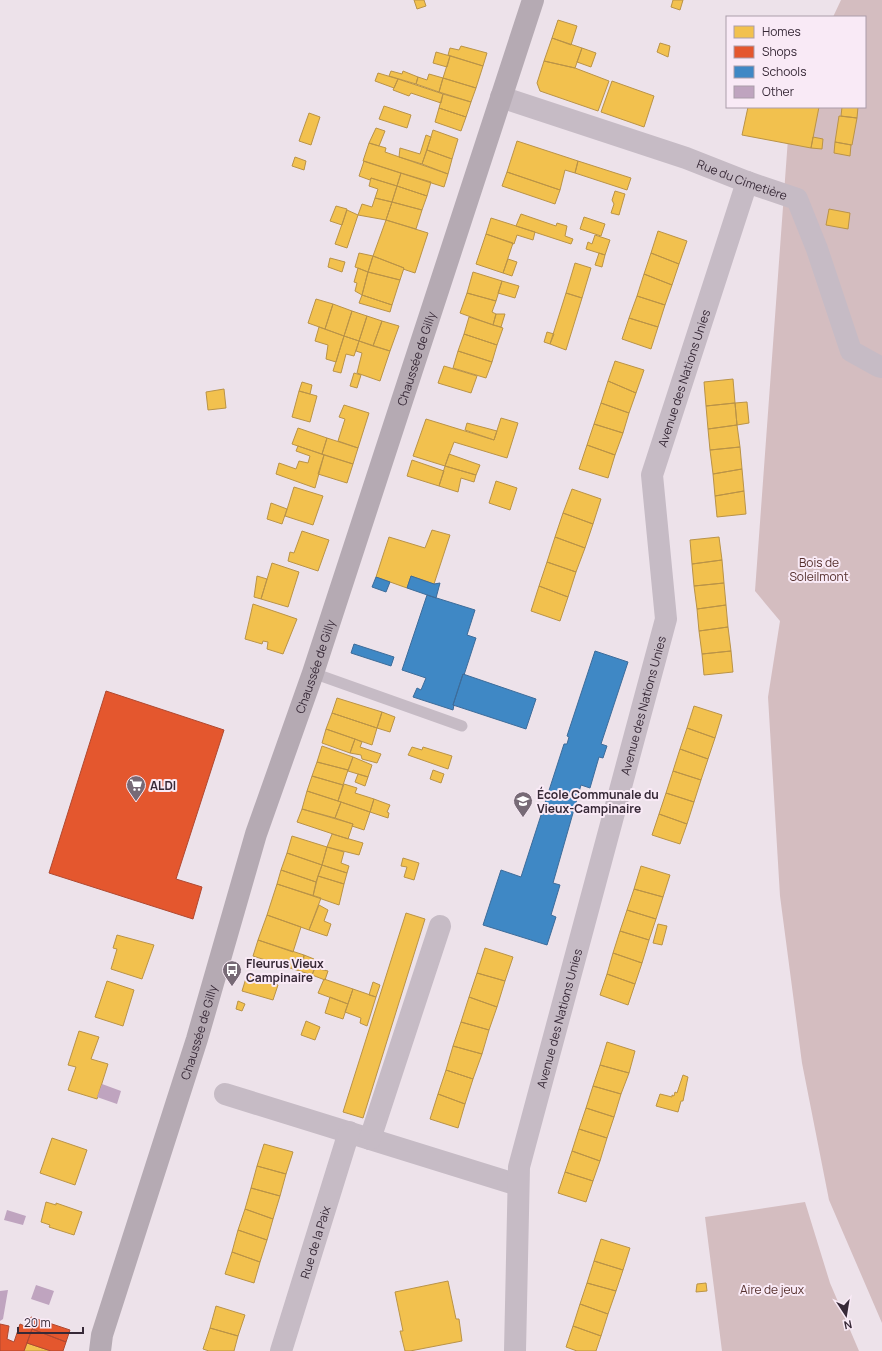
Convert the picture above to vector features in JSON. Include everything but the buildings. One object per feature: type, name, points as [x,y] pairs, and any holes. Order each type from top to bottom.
[{"type":"main road","name":"Chaussée de Gilly","points":[[98,1346],[198,1039],[256,834],[313,672],[533,0]]},
{"type":"street","name":"Rue du Cimetière","points":[[501,97],[686,158],[747,182],[798,199],[817,249],[851,351],[882,367]]},
{"type":"street","name":"Avenue des Nations Unies","points":[[514,1351],[519,1167],[666,619],[652,475],[747,182]]},
{"type":"street","points":[[370,1139],[440,926]]},
{"type":"street","points":[[225,1094],[518,1185]]},
{"type":"street","name":"Rue de la Paix","points":[[281,1351],[349,1132]]},
{"type":"lane","points":[[313,672],[462,726]]},
{"type":"green space","name":"Bois de Soleilmont","points":[[841,0],[882,0],[882,1323],[829,1200],[802,1063],[780,896],[768,697],[780,621],[755,591],[790,111],[792,108],[866,108],[866,16],[833,16]]},
{"type":"green space","name":"Aire de jeux","points":[[805,1202],[830,1283],[859,1351],[722,1351],[705,1217]]},
{"type":"place","name":"ALDI","points":[[136,802]]},
{"type":"place","name":"École Communale du Vieux-Campinaire","points":[[523,818]]},
{"type":"place","name":"Fleurus Vieux Campinaire","points":[[232,987]]}]
